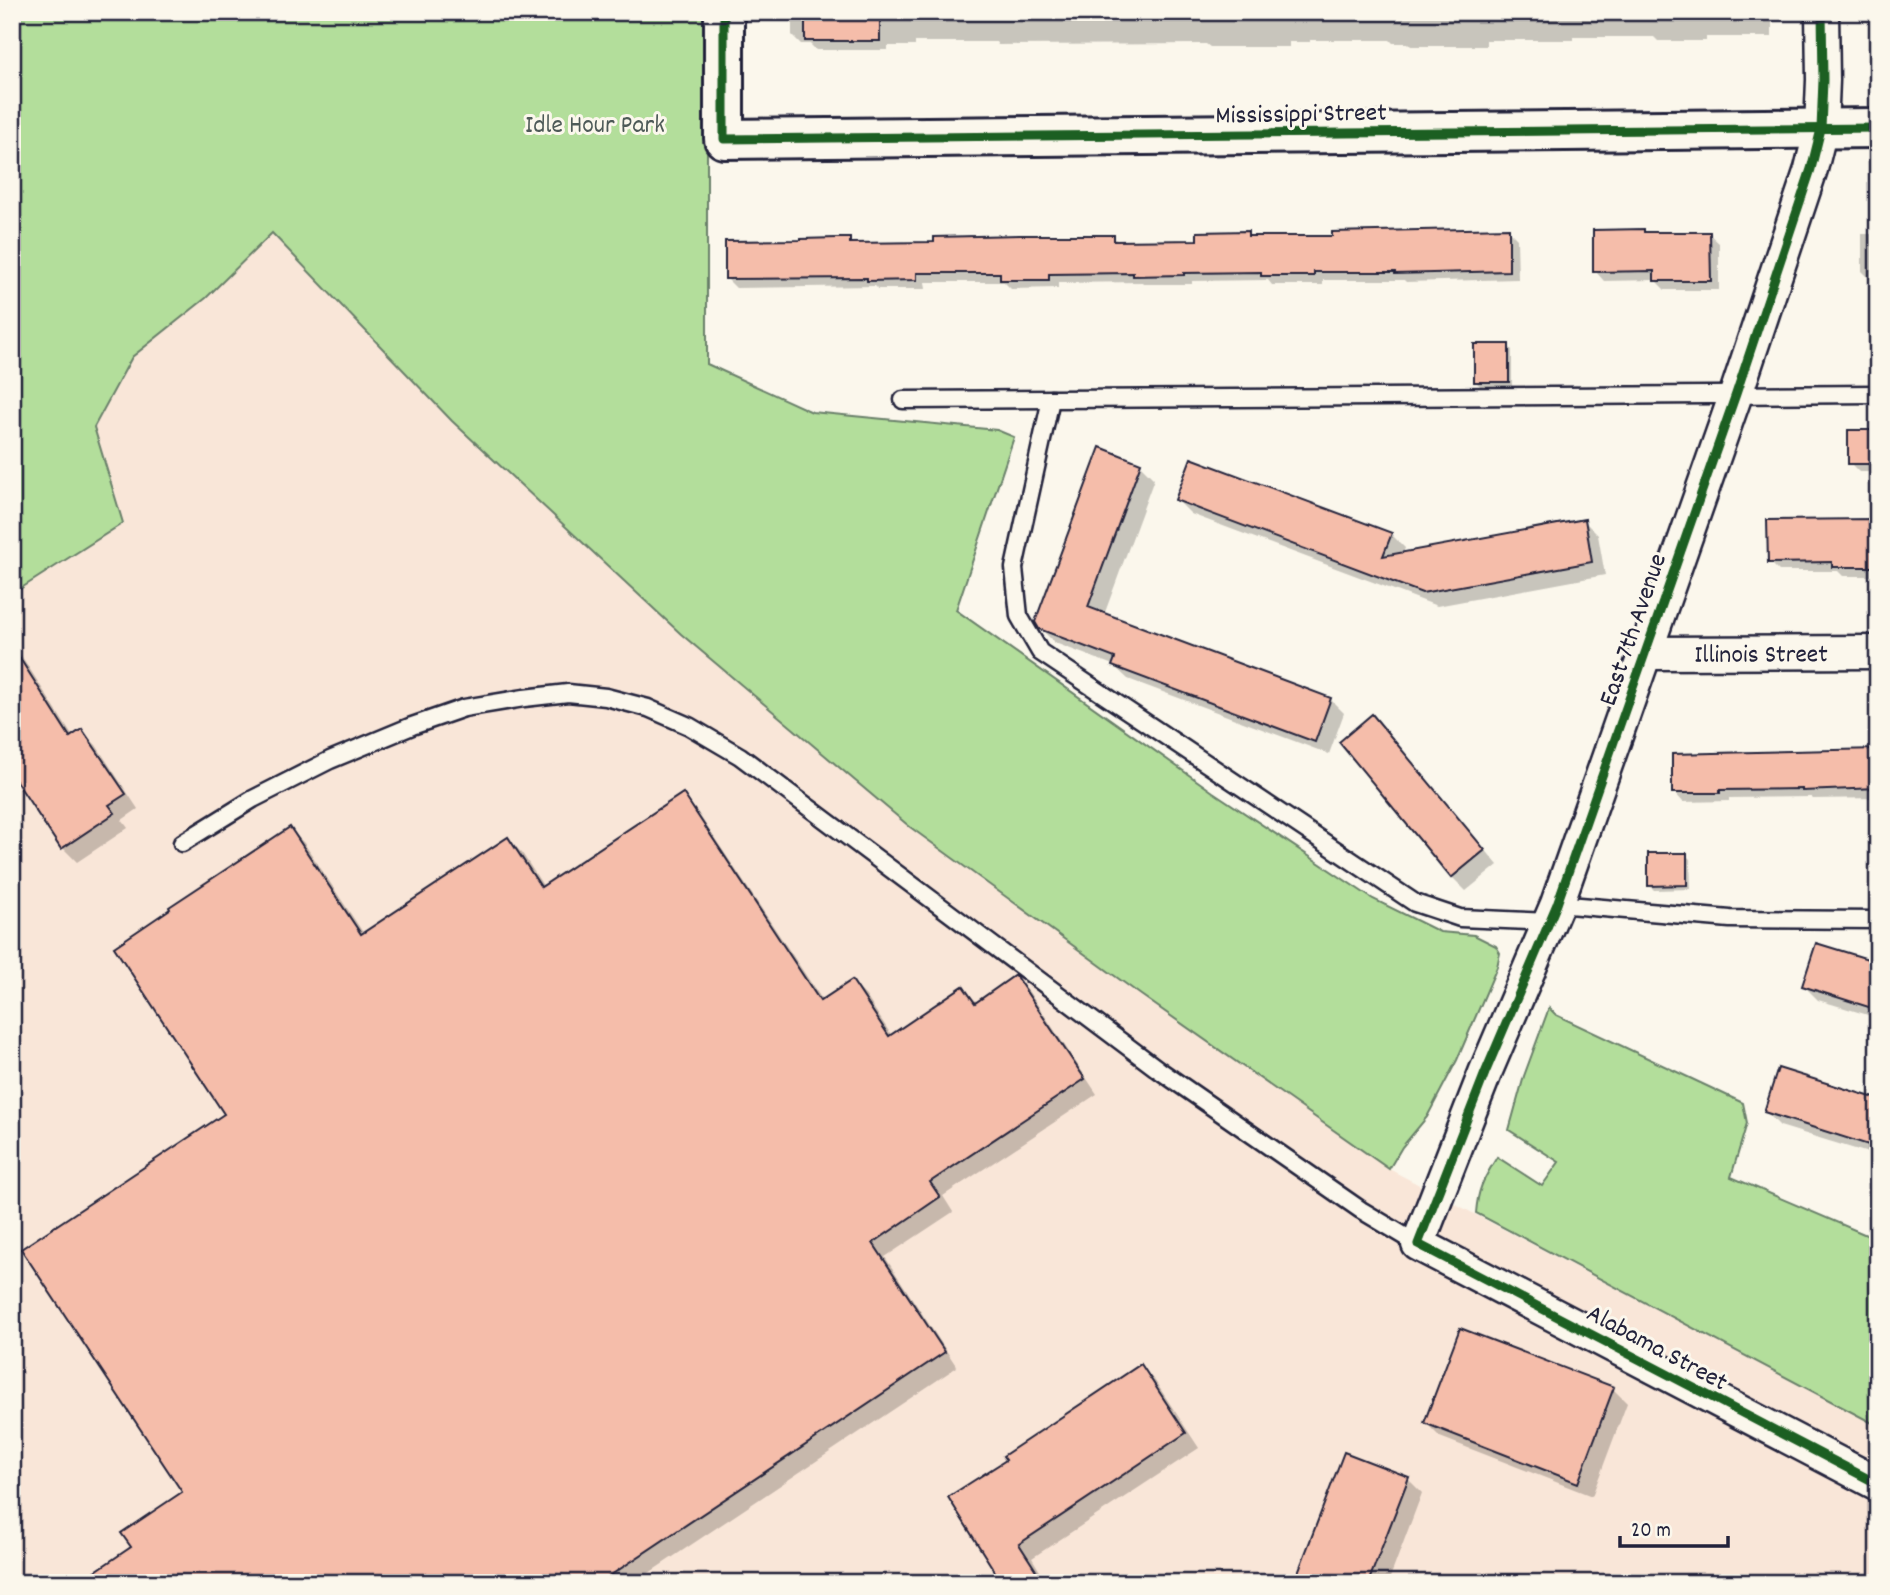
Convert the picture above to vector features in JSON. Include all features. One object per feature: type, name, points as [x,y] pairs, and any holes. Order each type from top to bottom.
[{"type":"street","name":"Mississippi Street","points":[[724,12],[724,139],[1878,128]]},
{"type":"street","name":"East 7th Avenue","points":[[1418,1244],[1485,1073],[1553,913],[1736,394],[1811,169],[1821,128],[1822,12]]},
{"type":"street","name":"Illinois Street","points":[[1645,653],[1878,652]]},
{"type":"street","name":"Alabama Street","points":[[1418,1244],[1878,1484]]},
{"type":"lane","points":[[903,400],[1878,394]]},
{"type":"lane","points":[[1051,399],[1014,568],[1018,616],[1040,652],[1415,903],[1460,918],[1553,913],[1730,919],[1878,920]]},
{"type":"lane","points":[[182,843],[253,799],[331,760],[412,726],[464,708],[568,693],[606,697],[648,708],[689,726],[757,768],[1159,1070],[1361,1210],[1418,1244]]},
{"type":"shaded area","points":[[165,119],[1389,1169],[1878,1426],[1878,1583],[12,1583],[12,594],[123,523],[12,193]]},
{"type":"green space","name":"Idle Hour Park","points":[[12,12],[707,12],[707,364],[812,412],[997,430],[1014,437],[956,610],[1213,792],[1373,899],[1440,932],[1474,935],[1496,946],[1500,953],[1497,967],[1457,1060],[1427,1117],[1402,1147],[1389,1169],[1141,995],[910,827],[681,634],[452,421],[272,233],[206,298],[132,357],[94,427],[123,523],[12,594]]},
{"type":"green space","points":[[1549,1008],[1556,1015],[1743,1103],[1747,1123],[1731,1177],[1878,1240],[1878,1426],[1476,1213],[1482,1184],[1497,1157],[1542,1186],[1559,1162],[1509,1130],[1524,1076]]},
{"type":"building","points":[[805,12],[880,12],[880,41],[805,41]]},
{"type":"building","points":[[1509,228],[1509,271],[1395,274],[1314,272],[1314,276],[1261,276],[1261,272],[1133,276],[1133,273],[1049,274],[1049,280],[1000,280],[1000,273],[917,273],[917,280],[725,279],[725,241],[850,238],[850,243],[934,242],[934,237],[1020,235],[1114,235],[1114,241],[1197,240],[1197,232],[1248,231],[1248,236],[1332,236],[1332,232]]},
{"type":"building","points":[[1644,229],[1644,232],[1710,232],[1711,281],[1654,281],[1654,271],[1593,272],[1593,230]]},
{"type":"building","points":[[1474,344],[1509,344],[1509,382],[1474,382]]},
{"type":"building","points":[[1848,430],[1878,430],[1878,464],[1848,464]]},
{"type":"building","points":[[1100,447],[1141,463],[1088,607],[1331,698],[1315,742],[1112,666],[1115,658],[1039,629],[1035,622]]},
{"type":"building","points":[[1191,458],[1392,533],[1383,556],[1585,519],[1592,562],[1422,593],[1175,500]]},
{"type":"building","points":[[1874,519],[1874,526],[1878,526],[1878,567],[1832,567],[1832,562],[1768,563],[1767,520]]},
{"type":"building","points":[[12,646],[70,737],[82,729],[126,794],[109,805],[115,813],[61,849],[12,775]]},
{"type":"building","points":[[1372,714],[1485,850],[1451,878],[1339,742]]},
{"type":"building","points":[[1878,749],[1878,788],[1672,793],[1672,754]]},
{"type":"building","points":[[683,793],[820,1001],[852,980],[889,1036],[963,986],[975,1003],[1015,975],[1085,1079],[930,1182],[940,1197],[873,1243],[945,1352],[599,1583],[78,1583],[131,1547],[121,1533],[182,1492],[21,1249],[224,1114],[114,947],[290,827],[361,934],[508,837],[541,887]]},
{"type":"building","points":[[1648,853],[1687,853],[1687,885],[1648,886]]},
{"type":"building","points":[[1816,943],[1878,962],[1878,1010],[1802,986]]},
{"type":"building","points":[[1778,1068],[1878,1099],[1878,1148],[1764,1112]]},
{"type":"building","points":[[1460,1328],[1614,1387],[1578,1483],[1424,1423]]},
{"type":"building","points":[[1141,1364],[1186,1433],[1019,1544],[1044,1583],[1002,1583],[948,1497],[1006,1460],[1003,1456]]},
{"type":"building","points":[[1344,1452],[1409,1477],[1368,1583],[1294,1583]]},
{"type":"cycle path","points":[[724,12],[724,139],[1878,128]]},
{"type":"cycle path","points":[[1822,12],[1821,129],[1811,169],[1736,394],[1557,904],[1485,1073],[1418,1244],[1878,1484]]}]
